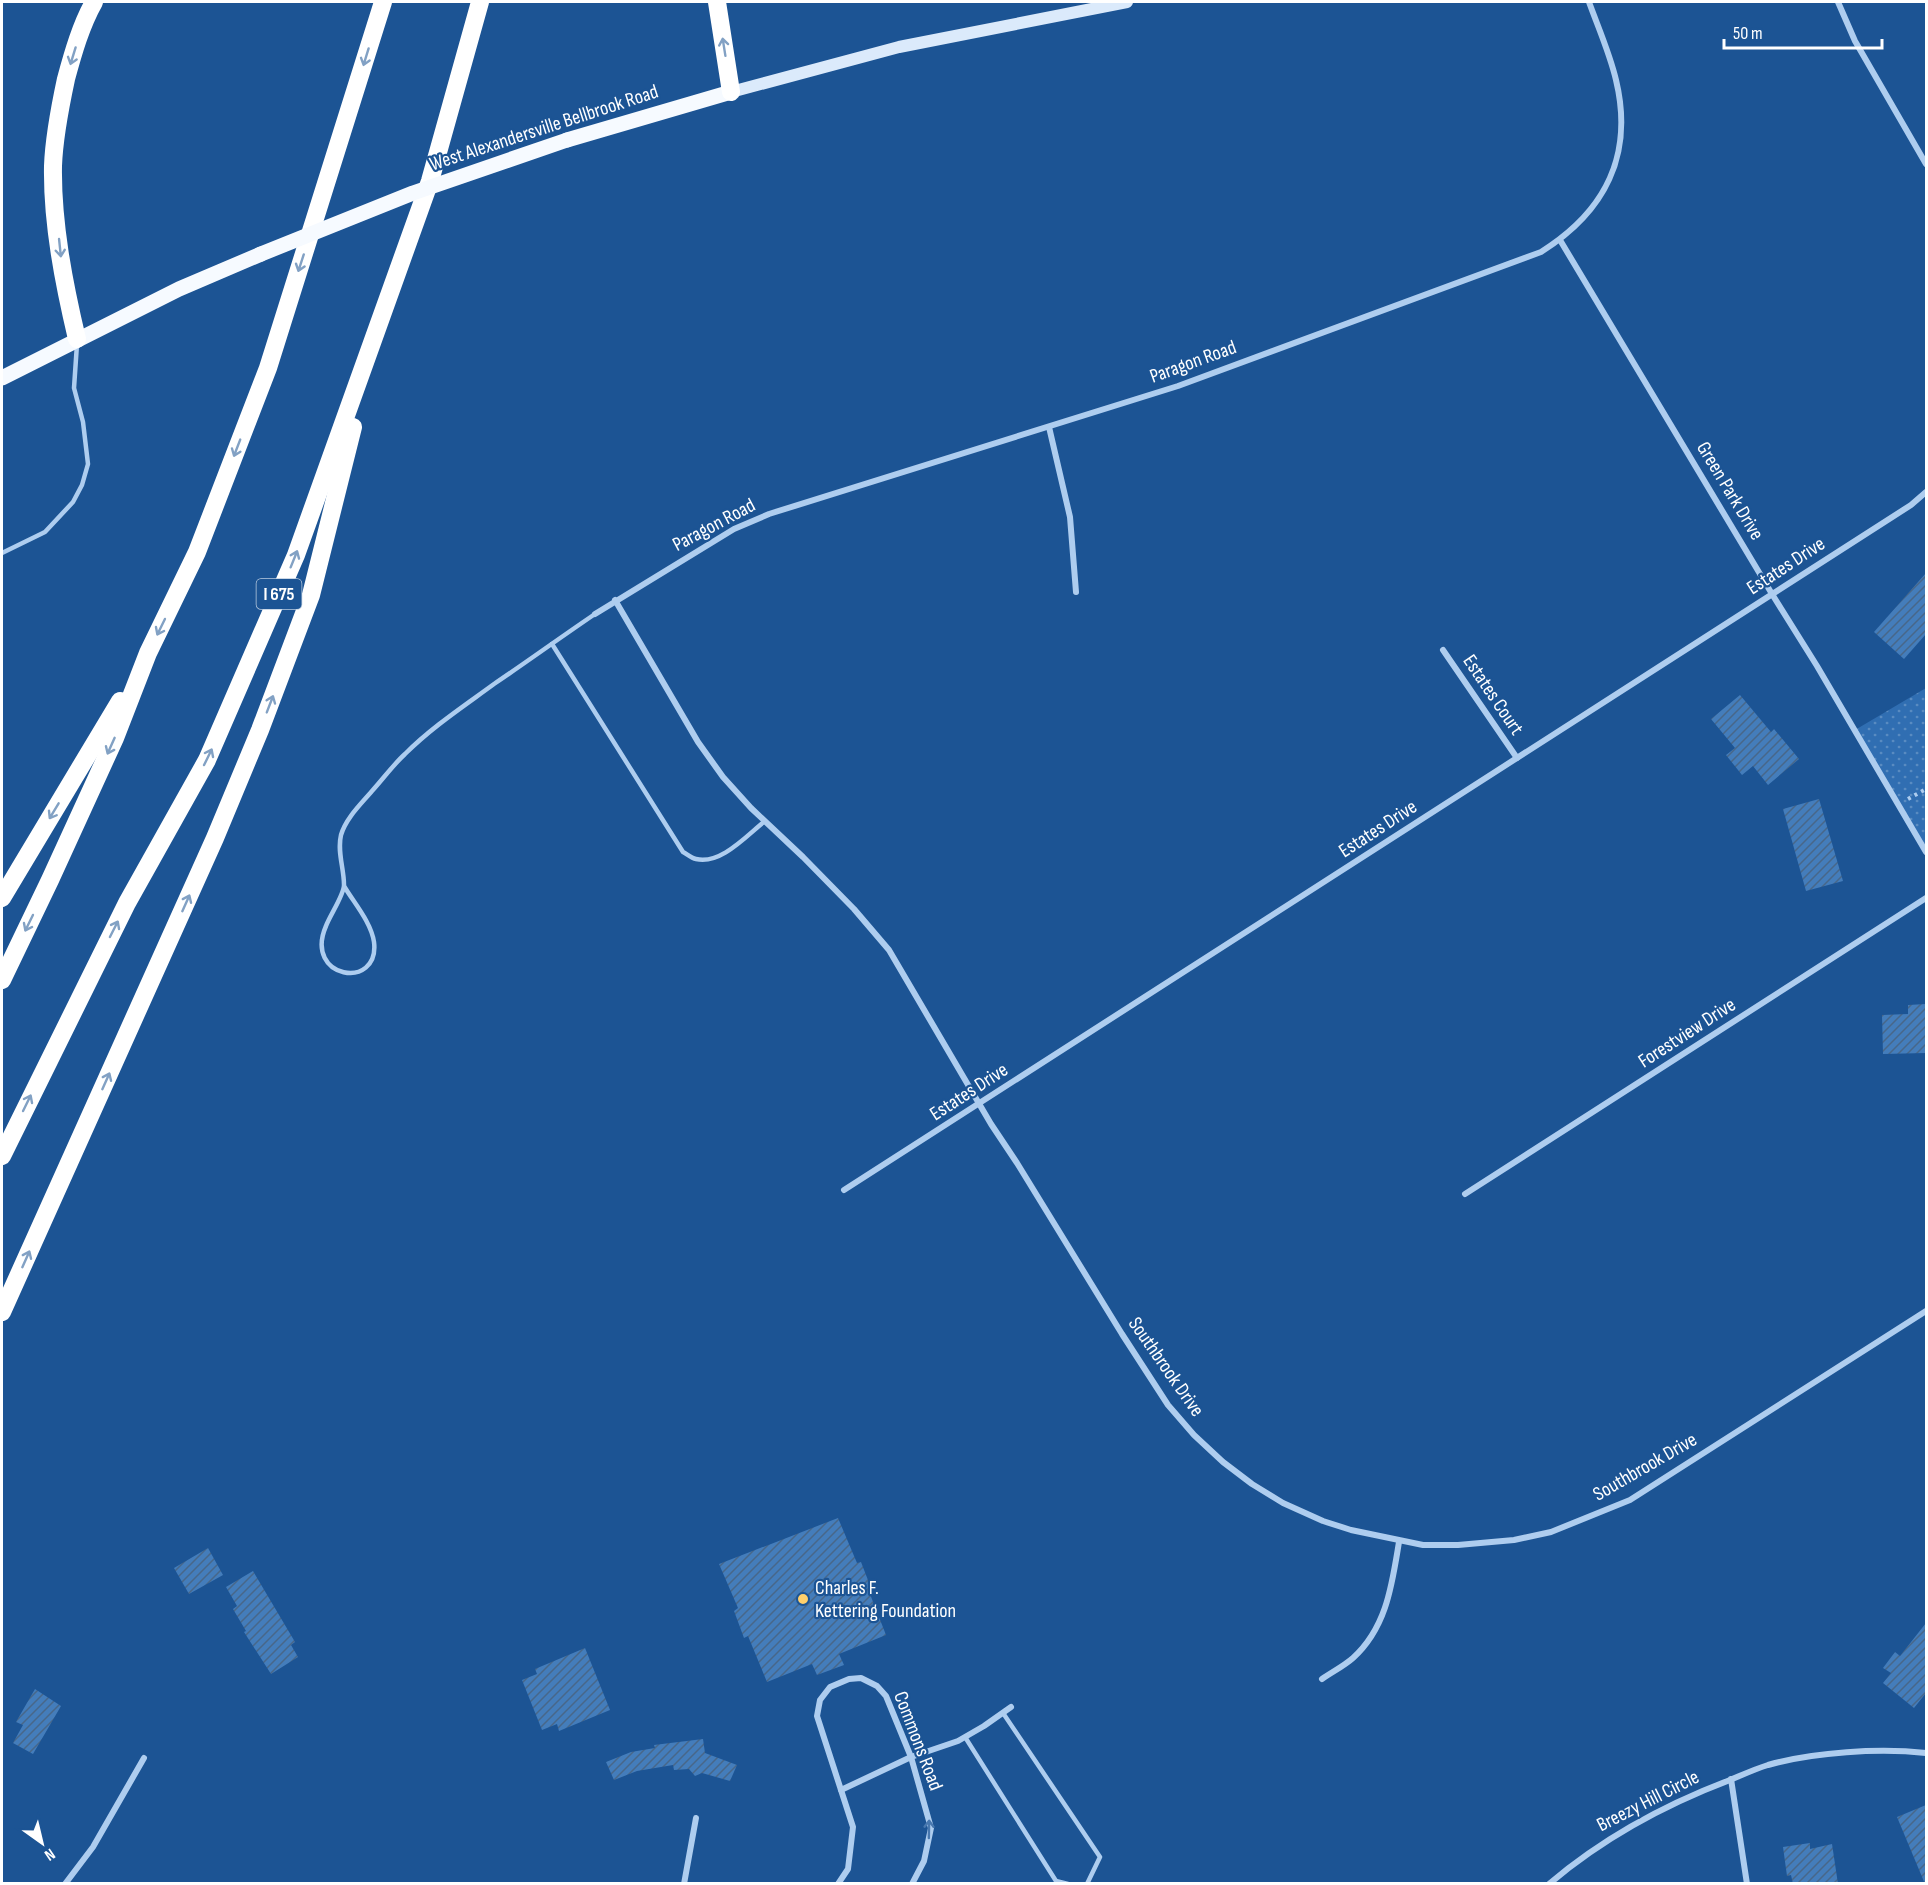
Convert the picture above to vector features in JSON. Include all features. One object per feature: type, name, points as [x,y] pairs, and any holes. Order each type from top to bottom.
[{"type":"highway","points":[[77,339],[64,281],[53,165],[59,110],[72,55],[94,2]]},
{"type":"highway","points":[[2,980],[115,738],[148,653],[197,552],[268,368],[383,2]]},
{"type":"highway","name":"I 675","points":[[2,1156],[127,903],[207,760],[296,555],[430,181],[480,2]]},
{"type":"highway","points":[[717,2],[731,92]]},
{"type":"highway","points":[[2,1312],[215,838],[264,720],[311,595],[377,330]]},
{"type":"highway","points":[[2,898],[148,653]]},
{"type":"main road","name":"West Alexandersville Bellbrook Road","points":[[2,378],[179,289],[261,254],[413,193],[567,140],[731,92],[899,47],[1127,2]]},
{"type":"street","name":"Paragon Road","points":[[595,614],[734,529],[769,514],[1178,386],[1541,252],[1580,224],[1596,204],[1611,177],[1619,155],[1622,132],[1621,105],[1616,78],[1589,2]]},
{"type":"street","points":[[1838,2],[1855,41],[1926,164]]},
{"type":"street","name":"Green Park Drive","points":[[1560,240],[1817,666],[1926,852]]},
{"type":"street","points":[[1049,427],[1070,517],[1076,592]]},
{"type":"street","name":"Estates Drive","points":[[844,1190],[1911,505],[1926,492]]},
{"type":"street","name":"Southbrook Drive","points":[[615,600],[698,742],[723,777],[846,901],[889,950],[979,1105],[1168,1405],[1194,1435],[1237,1473],[1283,1503],[1323,1521],[1399,1542],[1423,1545],[1458,1545],[1514,1540],[1561,1528],[1630,1500],[1926,1311]]},
{"type":"street","name":"Estates Court","points":[[1443,650],[1517,758]]},
{"type":"street","name":"Forestview Drive","points":[[1465,1194],[1926,898]]},
{"type":"street","points":[[1322,1679],[1352,1659],[1366,1645],[1381,1620],[1389,1599],[1399,1542]]},
{"type":"street","name":"Commons Road","points":[[838,1884],[848,1869],[853,1827],[818,1716],[820,1700],[830,1688],[849,1679],[861,1678],[877,1686],[886,1696],[911,1757],[932,1828],[924,1861],[912,1884]]},
{"type":"street","points":[[841,1791],[911,1757],[965,1737],[1011,1707]]},
{"type":"street","name":"Breezy Hill Circle","points":[[1549,1884],[1594,1849],[1640,1820],[1681,1799],[1771,1764],[1811,1757],[1869,1752],[1926,1753]]},
{"type":"street","points":[[65,1884],[93,1847],[144,1758]]},
{"type":"street","points":[[1731,1779],[1747,1884]]},
{"type":"street","points":[[684,1884],[696,1818]]},
{"type":"lane","points":[[2,553],[45,532],[67,510],[82,485],[88,464],[83,422],[74,388],[77,339]]},
{"type":"lane","points":[[344,886],[324,929],[322,946],[333,969],[344,974],[352,974],[369,963],[374,953],[374,941],[370,929],[344,886],[340,857],[341,835],[351,816],[405,753],[452,714],[595,614]]},
{"type":"lane","points":[[552,644],[683,852],[694,859],[709,859],[724,853],[765,821]]},
{"type":"lane","points":[[1004,1713],[1100,1857],[1087,1884]]},
{"type":"lane","points":[[965,1737],[1056,1881],[1068,1884]]},
{"type":"path","points":[[1899,804],[1926,789]]},
{"type":"shaded area","points":[[1926,688],[1926,852],[1855,730]]},
{"type":"building","points":[[1926,573],[1926,634],[1904,659],[1874,632]]},
{"type":"building","points":[[1740,695],[1771,732],[1774,729],[1799,759],[1768,785],[1753,766],[1742,775],[1726,755],[1735,748],[1711,719]]},
{"type":"building","points":[[1819,799],[1843,881],[1806,891],[1783,809]]},
{"type":"building","points":[[1926,1004],[1926,1053],[1883,1054],[1882,1015],[1908,1014],[1908,1005]]},
{"type":"building","name":"Charles F. Kettering Foundation","points":[[838,1518],[857,1563],[861,1562],[871,1588],[868,1589],[886,1635],[839,1654],[844,1665],[817,1675],[812,1664],[767,1682],[748,1636],[744,1638],[734,1611],[738,1608],[719,1564]]},
{"type":"building","points":[[208,1548],[223,1575],[189,1594],[174,1568]]},
{"type":"building","points":[[253,1571],[295,1642],[291,1645],[298,1657],[271,1674],[244,1632],[246,1631],[233,1609],[237,1606],[226,1587]]},
{"type":"building","points":[[1926,1623],[1926,1693],[1914,1708],[1883,1683],[1891,1673],[1883,1668],[1895,1652],[1900,1656]]},
{"type":"building","points":[[585,1648],[610,1710],[559,1731],[557,1724],[542,1730],[522,1680],[537,1674],[535,1669]]},
{"type":"building","points":[[35,1689],[61,1706],[33,1754],[13,1743],[23,1725],[16,1722]]},
{"type":"building","points":[[703,1739],[705,1753],[737,1765],[730,1781],[702,1773],[695,1776],[689,1769],[674,1770],[673,1765],[637,1771],[614,1780],[606,1762],[631,1752],[655,1748],[654,1745]]},
{"type":"building","points":[[1926,1805],[1926,1884],[1925,1884],[1897,1817]]},
{"type":"building","points":[[1810,1843],[1810,1849],[1832,1844],[1838,1884],[1793,1884],[1791,1875],[1787,1876],[1783,1847]]},
{"type":"place","name":"Charles F. Kettering Foundation","points":[[803,1599]]}]
